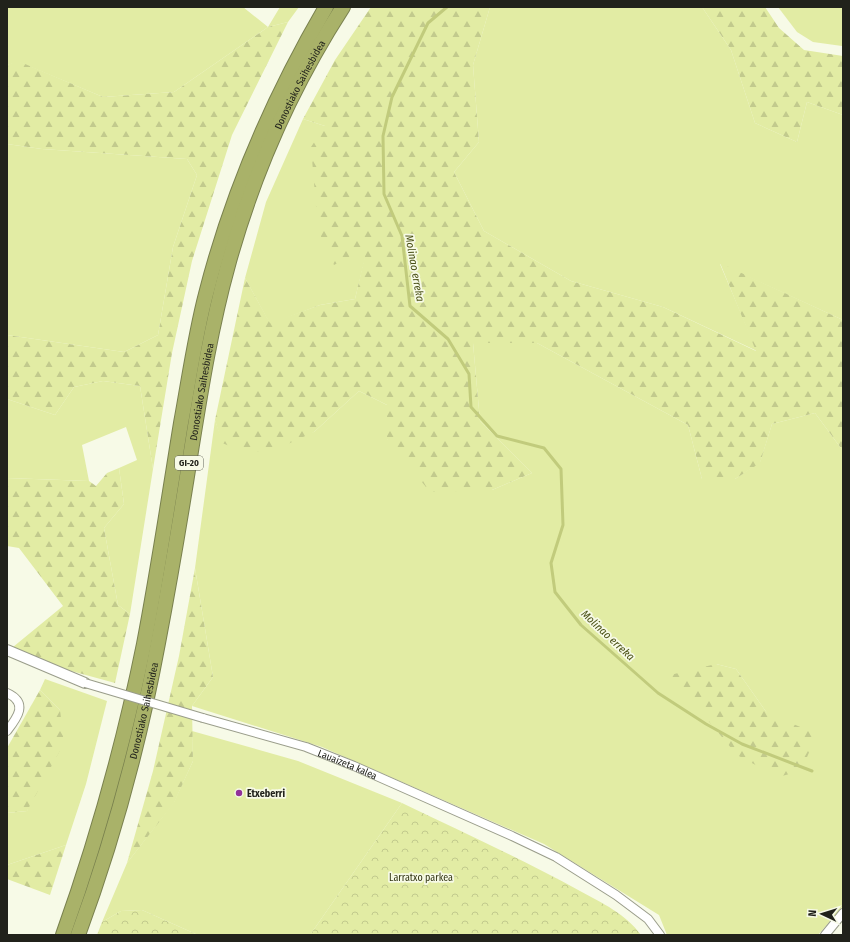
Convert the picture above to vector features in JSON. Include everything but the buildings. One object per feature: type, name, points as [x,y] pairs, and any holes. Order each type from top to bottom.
[{"type":"highway","name":"Donostiako Saihesbidea","points":[[63,935],[106,800],[128,713],[156,575],[194,351],[215,260],[238,188],[253,150],[288,75],[326,7]]},
{"type":"highway","name":"Donostiako Saihesbidea","points":[[78,935],[119,804],[146,700],[159,639],[208,353],[228,264],[251,192],[283,116],[316,53],[343,7]]},
{"type":"street","name":"Lauaizeta kalea","points":[[7,650],[86,683],[306,747],[354,766],[556,857],[616,895],[648,919],[660,935]]},
{"type":"street","points":[[7,693],[12,695],[20,707],[20,714],[7,731]]},
{"type":"street","points":[[825,935],[843,913]]},
{"type":"green space","points":[[7,7],[243,7],[268,27],[174,92],[103,97],[19,62],[7,65]]},
{"type":"green space","points":[[280,7],[299,7],[288,22],[268,27]]},
{"type":"green space","points":[[371,7],[490,7],[473,65],[479,142],[454,172],[484,231],[571,281],[663,307],[756,351],[720,263],[843,320],[843,451],[815,413],[772,424],[760,463],[735,479],[702,479],[688,425],[537,343],[473,343],[480,421],[532,473],[492,490],[430,492],[387,439],[387,405],[359,391],[314,432],[279,448],[248,453],[222,443],[215,420],[245,278],[270,323],[320,305],[355,299],[367,247],[334,265],[318,230],[311,147],[325,126],[303,119],[335,60]]},
{"type":"green space","points":[[490,7],[702,7],[731,50],[755,123],[797,142],[807,102],[843,115],[843,320],[720,264],[757,351],[663,307],[571,281],[484,231],[454,172],[479,142],[473,65]]},
{"type":"green space","points":[[702,7],[765,7],[779,28],[804,50],[843,56],[843,115],[807,102],[797,142],[755,123],[731,50]]},
{"type":"green space","points":[[778,7],[843,7],[842,46],[813,42],[797,32]]},
{"type":"green space","points":[[288,22],[232,135],[192,261],[172,353],[153,469],[140,386],[103,381],[74,387],[55,415],[7,399],[7,335],[124,352],[158,335],[173,247],[197,175],[187,159],[42,149],[7,144],[7,65],[18,61],[103,97],[174,92],[268,27]]},
{"type":"green space","points":[[303,119],[325,126],[368,246],[355,299],[320,305],[270,324],[245,278],[266,202]]},
{"type":"green space","points":[[7,144],[42,149],[187,159],[197,175],[173,247],[158,335],[124,352],[7,335]]},
{"type":"green space","points":[[473,343],[537,343],[688,425],[702,479],[735,479],[760,462],[772,424],[815,413],[843,451],[843,906],[818,935],[667,935],[659,915],[544,844],[322,747],[192,706],[213,677],[195,568],[215,420],[223,443],[314,432],[359,391],[387,405],[387,439],[492,490],[532,473],[480,421]],"holes":[[[716,664],[736,669],[767,713]]]},
{"type":"green space","points":[[103,381],[140,386],[153,469],[130,614],[118,605],[104,528],[124,504],[119,468],[137,460],[126,427],[82,445],[89,481],[7,478],[7,399],[55,415],[74,387]]},
{"type":"green space","points":[[119,468],[124,504],[104,528],[118,605],[130,614],[115,683],[53,666],[13,647],[63,606],[19,548],[7,546],[7,478],[89,481],[96,486],[107,473]]},
{"type":"green space","points":[[195,568],[213,677],[192,706],[193,761],[174,803],[127,863],[153,771],[179,656]]},
{"type":"green space","points":[[716,664],[736,669],[767,713],[817,734],[801,771],[778,777],[737,755],[670,675]]},
{"type":"green space","points":[[45,679],[107,701],[86,784],[66,845],[7,865],[7,813],[27,811],[60,710],[40,690]]},
{"type":"green space","points":[[40,690],[60,710],[64,743],[27,811],[7,813],[7,748]]},
{"type":"green space","points":[[192,731],[298,761],[402,803],[310,935],[198,935],[142,910],[121,911],[102,922],[127,863],[174,802],[193,761]]},
{"type":"green space","name":"Larratxo parkea","points":[[402,803],[514,857],[597,900],[621,915],[641,935],[310,935]]},
{"type":"green space","points":[[66,845],[50,895],[7,879],[7,865]]},
{"type":"green space","points":[[142,910],[198,935],[97,935],[102,922],[121,911]]},
{"type":"waterway","name":"Molinao erreka","points":[[447,7],[428,23],[392,97],[383,136],[384,194],[402,236],[410,306],[448,339],[469,374],[471,407],[497,436],[544,448],[561,469],[563,525],[551,563],[555,592],[581,625],[658,693],[706,724],[742,744],[812,771]]},
{"type":"place","name":"Etxeberri","points":[[239,793]]}]
